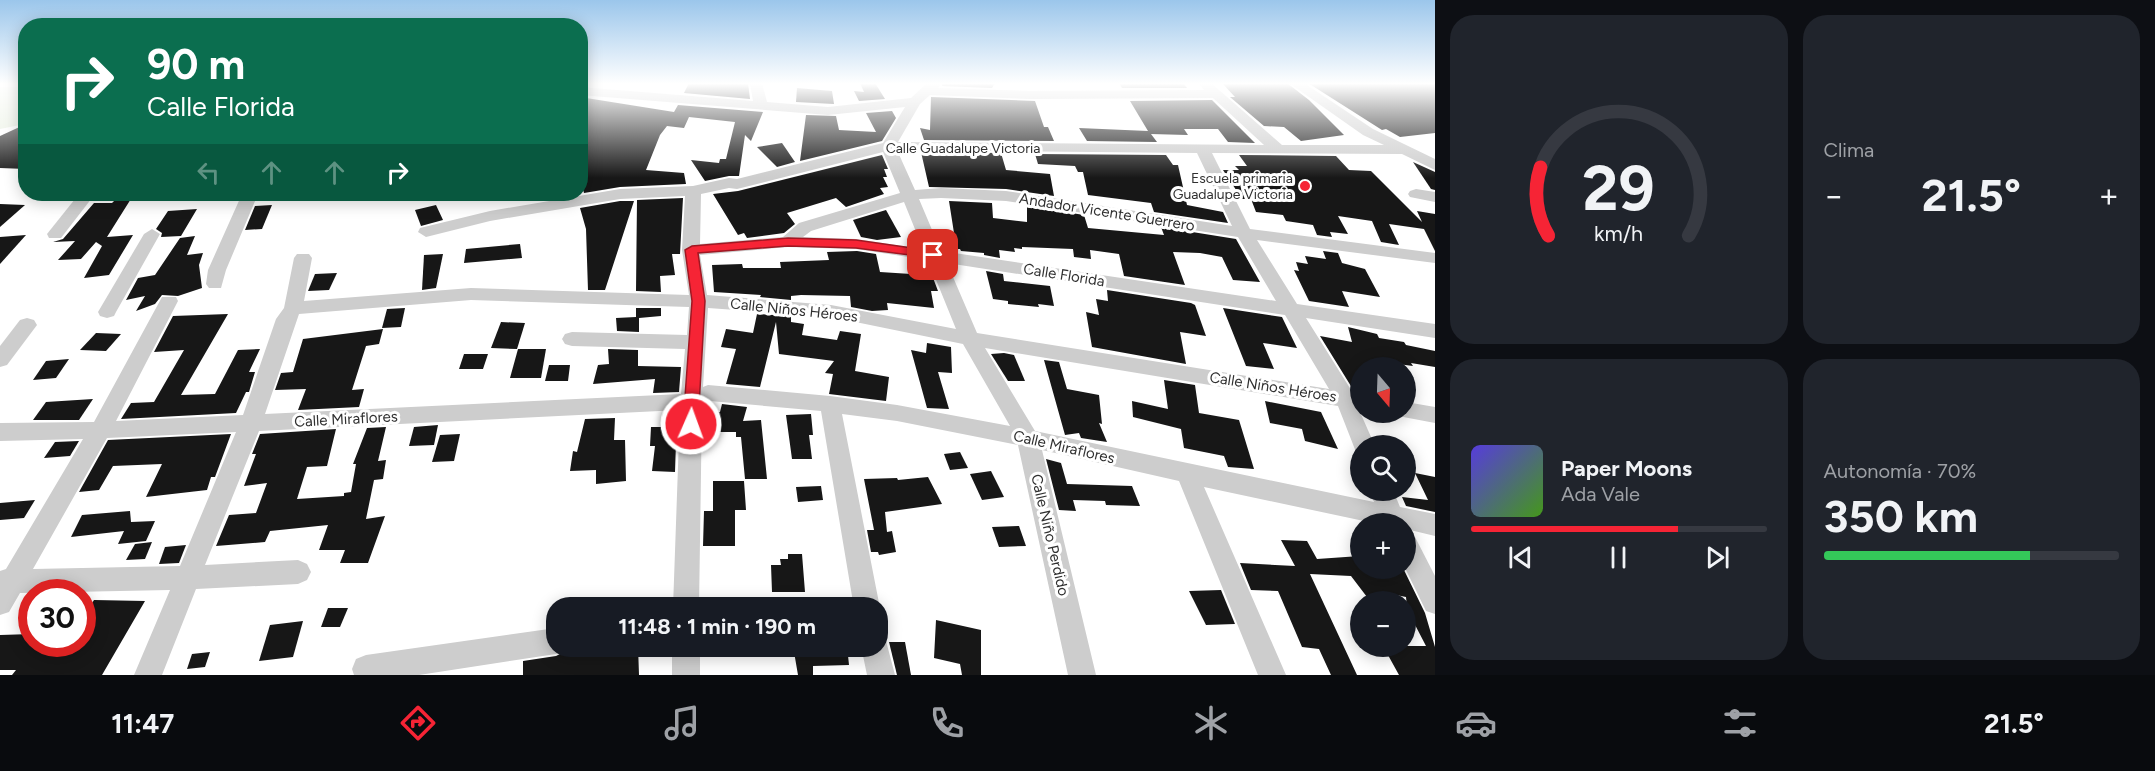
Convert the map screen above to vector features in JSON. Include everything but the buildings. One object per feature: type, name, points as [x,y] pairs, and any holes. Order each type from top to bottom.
[{"type":"street","points":[[888,146],[910,114]]},
{"type":"street","points":[[1238,114],[1278,149]]},
{"type":"street","points":[[1342,114],[1401,150],[1435,165]]},
{"type":"street","name":"Calle Guadalupe Victoria","points":[[588,197],[693,191],[729,183],[737,184],[888,146],[1401,150]]},
{"type":"street","name":"Calle Niño Perdido","points":[[888,146],[970,339],[1028,438],[1082,675]]},
{"type":"street","points":[[1203,149],[1244,233],[1291,310],[1350,396]]},
{"type":"street","points":[[686,597],[691,401],[699,301],[692,250],[693,191]]},
{"type":"street","name":"Andador Vicente Guerrero","points":[[788,242],[806,227],[910,195],[941,193],[1006,196],[1244,233],[1435,258]]},
{"type":"street","points":[[1416,194],[1435,197]]},
{"type":"street","points":[[55,234],[81,201]]},
{"type":"street","points":[[215,284],[217,270],[247,201]]},
{"type":"street","name":"Calle Guadalupe Victoria","points":[[426,232],[541,201]]},
{"type":"street","points":[[107,312],[152,234]]},
{"type":"street","name":"Calle Florida","points":[[692,250],[788,242],[856,244],[1435,331]]},
{"type":"street","points":[[148,675],[251,423],[286,320],[293,308],[303,258]]},
{"type":"street","name":"Calle Niños Héroes","points":[[293,308],[471,294],[699,301],[831,311],[970,339],[1350,400]]},
{"type":"street","points":[[0,603],[6,581],[100,430],[169,301]]},
{"type":"street","points":[[0,360],[27,325]]},
{"type":"street","points":[[572,339],[697,342]]},
{"type":"street","name":"Calle Miraflores","points":[[0,432],[100,430],[691,401],[708,393],[830,404],[897,413],[1028,438],[1362,513]]},
{"type":"street","points":[[830,404],[865,597]]},
{"type":"street","points":[[1416,412],[1435,415]]},
{"type":"street","points":[[1187,474],[1272,675]]},
{"type":"street","name":"Calle Miraflores","points":[[1416,523],[1435,525]]},
{"type":"street","points":[[1416,565],[1435,602]]},
{"type":"street","points":[[6,581],[189,578],[298,572]]},
{"type":"street","points":[[366,669],[546,642]]},
{"type":"street","points":[[686,657],[686,675]]},
{"type":"street","points":[[877,657],[881,675]]},
{"type":"green space","points":[[0,114],[18,114],[18,125],[0,129]]},
{"type":"place","name":"Escuela primaria Guadalupe Victoria","points":[[1305,186]]},
{"type":"route","points":[[691,424],[699,301],[692,250],[788,242],[856,244],[933,255]]}]
